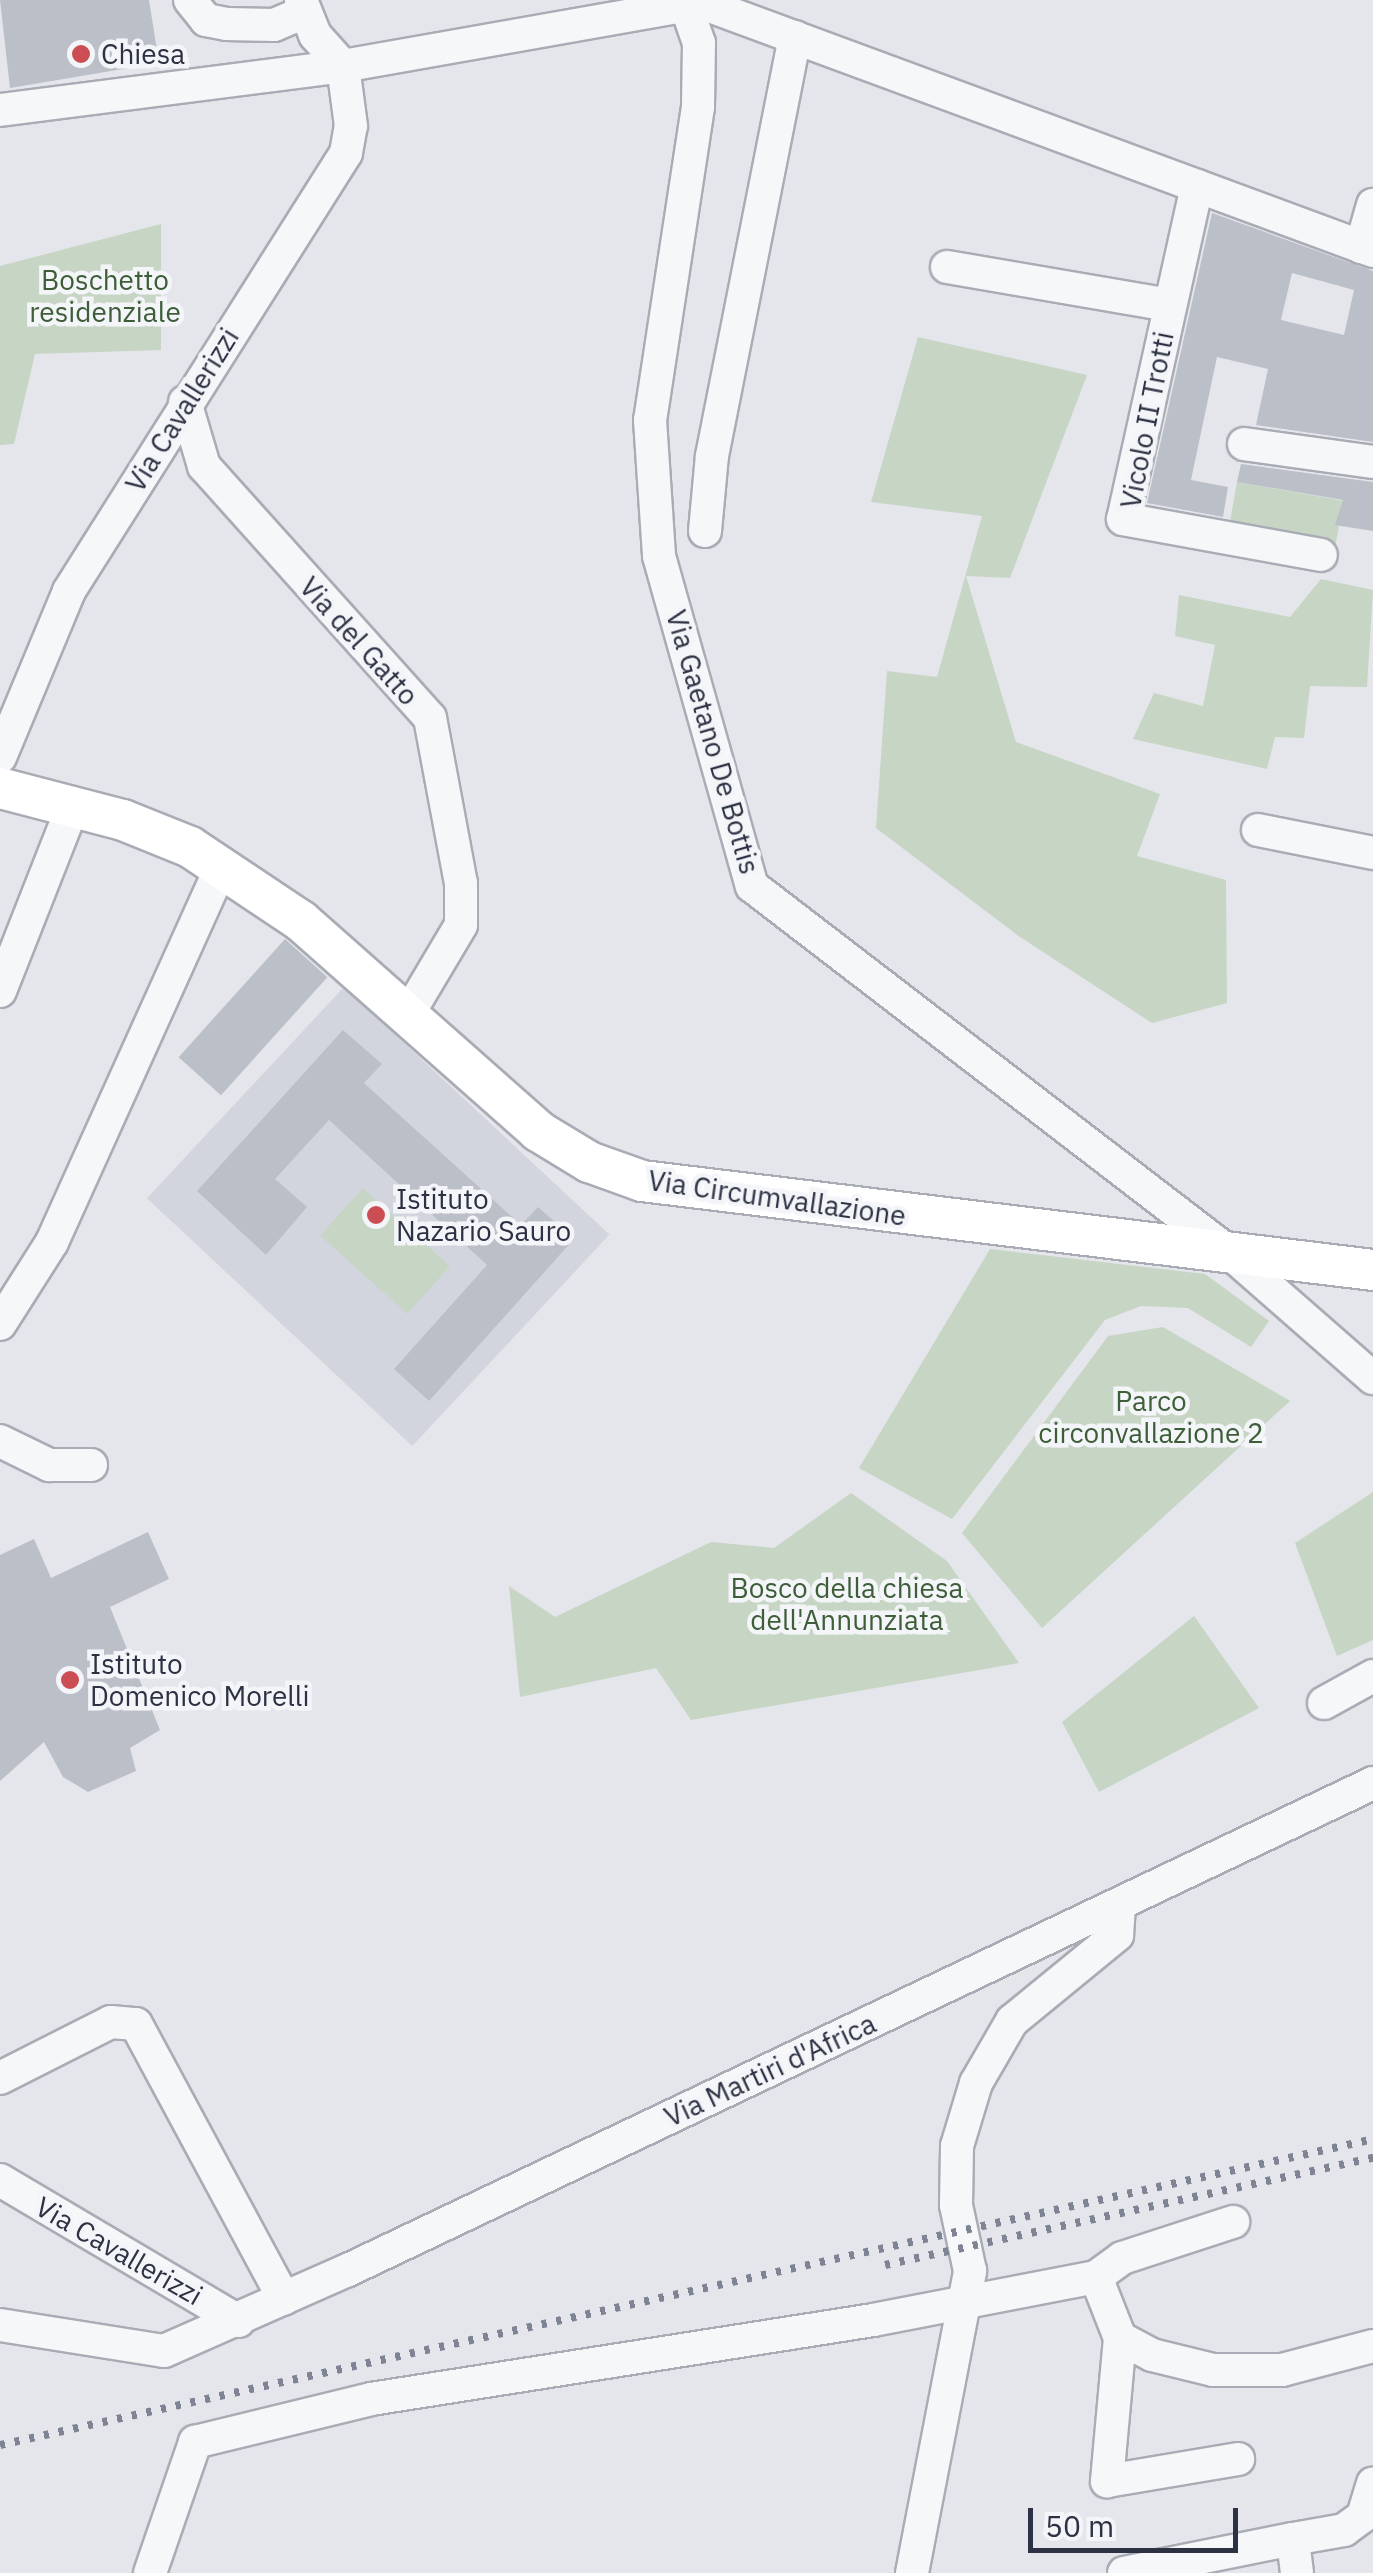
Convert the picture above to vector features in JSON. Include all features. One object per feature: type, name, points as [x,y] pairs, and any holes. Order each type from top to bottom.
[{"type":"main road","name":"Via Circumvallazione","points":[[0,788],[122,820],[221,867],[301,921],[538,1130],[589,1162],[642,1181],[1373,1270]]},
{"type":"street","points":[[190,0],[206,20],[293,12]]},
{"type":"street","points":[[704,531],[712,456],[795,37],[774,0]]},
{"type":"street","points":[[0,110],[343,66],[698,2],[1367,249],[1373,205]]},
{"type":"street","name":"Via Gaetano De Bottis","points":[[698,2],[698,107],[650,420],[659,556],[752,886],[1230,1253],[1373,1378]]},
{"type":"street","points":[[293,12],[343,66]]},
{"type":"street","points":[[283,74],[293,12]]},
{"type":"street","name":"Via Cavallerizzi","points":[[0,757],[69,590],[346,153],[351,126],[343,66]]},
{"type":"street","name":"Vicolo II Trotti","points":[[1197,186],[1123,519],[1321,555]]},
{"type":"street","name":"Vicolo II Trotti","points":[[947,267],[1168,305]]},
{"type":"street","name":"Via del Gatto","points":[[185,402],[190,434],[224,491],[430,718],[461,882],[461,925],[407,1016]]},
{"type":"street","points":[[1244,444],[1373,462]]},
{"type":"street","points":[[0,991],[72,808]]},
{"type":"street","points":[[1258,830],[1373,853]]},
{"type":"street","points":[[0,1324],[52,1242],[221,867]]},
{"type":"street","points":[[0,1441],[49,1465],[91,1464]]},
{"type":"street","points":[[1324,1703],[1373,1676]]},
{"type":"street","name":"Via Martiri d'Africa","points":[[0,2326],[164,2351],[284,2300],[1373,1783]]},
{"type":"street","points":[[912,2573],[960,2303],[970,2271],[956,2205],[957,2146],[976,2083],[1012,2021],[1117,1935],[1119,1905]]},
{"type":"street","points":[[0,2078],[111,2022],[136,2024],[284,2300]]},
{"type":"street","name":"Via Cavallerizzi","points":[[0,2180],[238,2321]]},
{"type":"street","points":[[150,2573],[196,2442],[370,2400],[1096,2277],[1122,2258],[1233,2222]]},
{"type":"street","points":[[1096,2277],[1120,2338],[1107,2481],[1238,2459]]},
{"type":"street","points":[[1120,2338],[1152,2355],[1213,2370],[1282,2370],[1373,2346]]},
{"type":"street","points":[[1124,2573],[1344,2530],[1363,2516],[1373,2484]]},
{"type":"street","points":[[1293,2539],[1298,2573]]},
{"type":"shaded area","name":"Istituto Nazario Sauro","points":[[344,987],[609,1235],[412,1446],[147,1198]]},
{"type":"green space","name":"Boschetto residenziale","points":[[161,224],[161,350],[35,354],[14,444],[0,445],[0,266]]},
{"type":"green space","points":[[918,337],[1087,375],[1010,578],[966,576],[1016,742],[1160,794],[1137,856],[1226,880],[1227,1003],[1152,1023],[1020,937],[876,828],[887,671],[937,677],[982,516],[871,502]]},
{"type":"green space","points":[[1237,482],[1343,501],[1335,550],[1228,531]]},
{"type":"green space","points":[[1321,579],[1373,590],[1367,687],[1310,686],[1304,738],[1275,737],[1267,769],[1133,739],[1154,693],[1203,706],[1215,645],[1175,636],[1179,595],[1290,617]]},
{"type":"green space","points":[[363,1188],[450,1266],[407,1314],[320,1236]]},
{"type":"green space","points":[[990,1249],[1205,1274],[1269,1321],[1251,1347],[1188,1308],[1141,1306],[1105,1320],[952,1519],[859,1468]]},
{"type":"green space","name":"Parco circonvallazione 2","points":[[1163,1327],[1290,1401],[1042,1628],[962,1533],[1108,1336]]},
{"type":"green space","points":[[1373,1492],[1373,1640],[1337,1656],[1295,1543]]},
{"type":"green space","name":"Bosco della chiesa dell'Annunziata","points":[[851,1493],[947,1561],[1019,1663],[691,1720],[656,1668],[520,1697],[509,1586],[555,1617],[711,1542],[774,1548]]},
{"type":"green space","points":[[1194,1616],[1259,1708],[1099,1792],[1062,1722]]},
{"type":"building","points":[[0,0],[149,0],[159,63],[10,88]]},
{"type":"building","points":[[1212,213],[1373,271],[1373,442],[1256,425],[1268,369],[1217,357],[1191,480],[1228,487],[1223,517],[1147,503]],"holes":[[[1292,273],[1354,290],[1344,335],[1281,320]]]},
{"type":"building","points":[[1241,464],[1373,482],[1373,531],[1335,525],[1343,500],[1237,482]]},
{"type":"building","points":[[285,939],[327,977],[221,1095],[179,1057]]},
{"type":"building","points":[[343,1030],[382,1064],[364,1083],[521,1225],[538,1207],[574,1239],[429,1401],[394,1369],[487,1265],[329,1120],[275,1179],[307,1207],[266,1255],[197,1191]]},
{"type":"building","name":"Istituto Domenico Morelli","points":[[148,1532],[169,1579],[110,1607],[160,1730],[130,1748],[136,1771],[88,1792],[63,1777],[44,1742],[0,1781],[0,1555],[34,1539],[51,1578]]},
{"type":"railway","points":[[0,2445],[1373,2139]]},
{"type":"railway","points":[[885,2265],[1373,2158]]},
{"type":"place","name":"Chiesa","points":[[81,54]]},
{"type":"place","name":"Istituto Nazario Sauro","points":[[376,1215]]},
{"type":"place","name":"Istituto Domenico Morelli","points":[[70,1680]]}]
